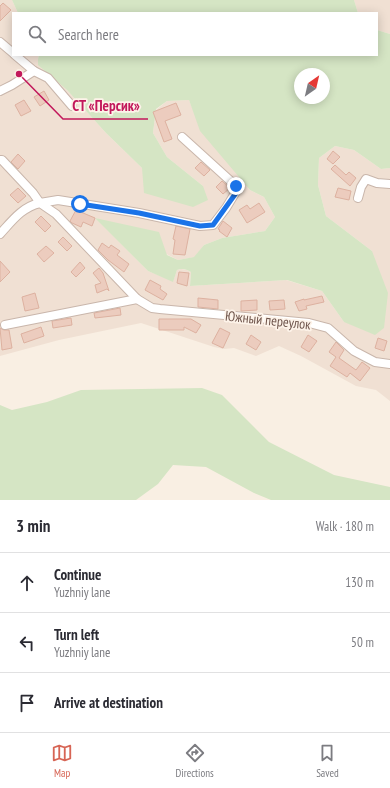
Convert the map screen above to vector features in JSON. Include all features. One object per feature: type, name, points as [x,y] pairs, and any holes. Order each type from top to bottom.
[{"type":"street","points":[[0,42],[12,52]]},
{"type":"street","points":[[16,56],[32,69],[48,78],[72,106]]},
{"type":"street","points":[[0,91],[12,85],[32,69]]},
{"type":"street","points":[[0,234],[21,212],[32,205],[58,200],[139,213],[200,226],[213,225],[236,193],[236,186],[182,136]]},
{"type":"street","name":"Южный переулок","points":[[0,160],[2,160],[18,176],[40,203],[56,214],[137,299],[152,308],[160,310],[309,322],[328,328],[354,351],[375,362],[390,364]]},
{"type":"street","points":[[358,198],[360,187],[366,179],[377,183],[390,184]]},
{"type":"street","points":[[5,325],[137,299]]},
{"type":"shaded area","points":[[0,0],[12,0],[18,12],[12,12],[12,56],[39,56],[39,65],[67,90],[106,133],[142,168],[203,186],[167,157],[153,133],[156,110],[167,101],[189,100],[194,112],[250,190],[264,197],[275,217],[265,231],[222,238],[204,245],[195,257],[178,260],[96,218],[148,271],[173,281],[177,270],[187,270],[191,272],[190,286],[286,280],[322,291],[344,322],[372,251],[326,216],[318,185],[319,158],[335,146],[354,150],[381,169],[390,168],[390,401],[376,390],[356,386],[301,356],[279,346],[256,356],[234,348],[224,349],[214,347],[141,323],[59,340],[0,356]]},
{"type":"shaded area","points":[[354,0],[390,0],[390,34],[378,30],[378,12],[358,12]]},
{"type":"green space","points":[[12,0],[354,0],[358,12],[18,12]]},
{"type":"green space","points":[[378,30],[390,34],[390,168],[381,169],[354,150],[335,146],[319,158],[318,185],[326,216],[372,251],[388,293],[384,328],[375,335],[344,322],[322,291],[287,280],[190,286],[191,272],[186,270],[177,270],[173,282],[148,271],[95,218],[159,232],[167,255],[178,260],[194,257],[204,245],[222,238],[265,231],[275,217],[264,197],[250,190],[200,131],[189,100],[167,101],[156,109],[153,133],[167,157],[203,186],[208,200],[193,207],[144,193],[142,168],[106,133],[67,90],[38,65],[39,56],[378,56]]},
{"type":"green space","points":[[202,388],[222,395],[269,442],[334,475],[390,487],[390,500],[271,500],[254,493],[206,467],[173,465],[158,484],[136,500],[0,500],[0,405],[12,410],[47,402],[81,390]]},
{"type":"building","points":[[3,3],[11,10],[0,21],[0,6]]},
{"type":"building","points":[[44,91],[49,100],[40,106],[34,97]]},
{"type":"building","points":[[24,100],[31,111],[21,116],[15,105]]},
{"type":"building","points":[[176,103],[181,115],[165,121],[172,139],[164,142],[153,112]]},
{"type":"building","points":[[333,151],[340,157],[333,164],[327,159]]},
{"type":"building","points":[[18,154],[25,161],[18,169],[11,162]]},
{"type":"building","points":[[201,162],[210,170],[204,176],[195,168]]},
{"type":"building","points":[[335,165],[346,175],[349,172],[356,178],[350,186],[331,169]]},
{"type":"building","points":[[222,181],[230,188],[223,194],[216,187]]},
{"type":"building","points":[[18,188],[26,196],[18,203],[10,195]]},
{"type":"building","points":[[338,188],[351,191],[349,200],[335,197]]},
{"type":"building","points":[[259,203],[265,212],[247,223],[239,210],[247,205],[250,209]]},
{"type":"building","points":[[76,210],[95,218],[92,226],[83,222],[81,227],[70,221]]},
{"type":"building","points":[[41,216],[51,226],[45,232],[35,222]]},
{"type":"building","points":[[223,221],[232,228],[227,237],[218,229]]},
{"type":"building","points":[[176,226],[190,229],[185,255],[173,254],[175,240],[173,239]]},
{"type":"building","points":[[63,237],[72,246],[67,251],[58,242]]},
{"type":"building","points":[[102,243],[109,248],[111,245],[120,251],[117,255],[129,264],[124,272],[98,250]]},
{"type":"building","points":[[46,246],[54,253],[44,262],[37,254]]},
{"type":"building","points":[[0,261],[10,272],[0,282]]},
{"type":"building","points":[[80,262],[85,268],[76,277],[71,272]]},
{"type":"building","points":[[99,268],[103,273],[109,291],[107,289],[97,293],[95,285],[101,283],[93,273]]},
{"type":"building","points":[[179,272],[189,273],[187,286],[177,283]]},
{"type":"building","points":[[150,280],[161,286],[160,289],[167,294],[163,300],[145,290]]},
{"type":"building","points":[[35,293],[39,308],[25,311],[22,297]]},
{"type":"building","points":[[322,296],[324,302],[306,306],[307,309],[299,311],[295,302],[304,299]]},
{"type":"building","points":[[198,298],[218,300],[218,309],[198,307]]},
{"type":"building","points":[[257,300],[257,310],[241,311],[241,301]]},
{"type":"building","points":[[284,300],[285,309],[270,310],[269,301]]},
{"type":"building","points":[[120,308],[121,315],[95,318],[94,313]]},
{"type":"building","points":[[71,318],[72,325],[53,328],[52,321]]},
{"type":"building","points":[[159,319],[191,319],[201,325],[196,333],[184,327],[184,330],[159,330]]},
{"type":"building","points":[[41,327],[44,336],[24,343],[21,334]]},
{"type":"building","points":[[0,328],[9,330],[12,348],[2,350]]},
{"type":"building","points":[[220,328],[230,333],[223,348],[212,343]]},
{"type":"building","points":[[251,335],[261,342],[256,350],[246,344]]},
{"type":"building","points":[[308,335],[317,341],[309,352],[301,347]]},
{"type":"building","points":[[378,338],[387,341],[384,351],[375,348]]},
{"type":"building","points":[[336,342],[344,350],[339,358],[356,370],[362,362],[370,368],[360,381],[350,373],[347,377],[330,366],[336,357],[329,352]]},
{"type":"place","name":"СТ «Персик»","points":[[19,74]]},
{"type":"route","points":[[80,204],[139,213],[209,227],[213,225],[236,193],[236,186]]}]
